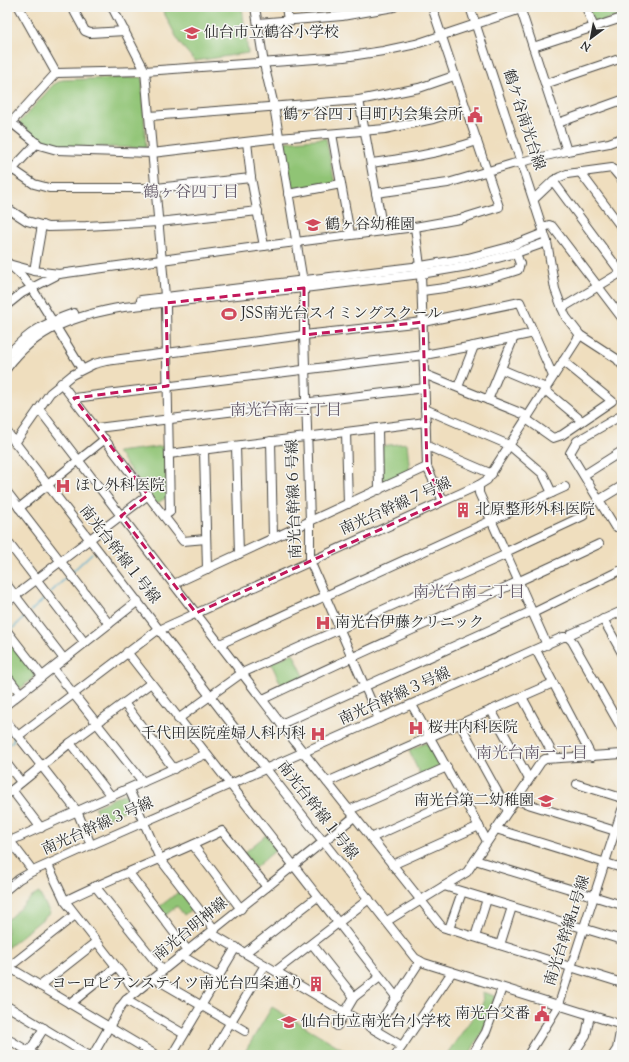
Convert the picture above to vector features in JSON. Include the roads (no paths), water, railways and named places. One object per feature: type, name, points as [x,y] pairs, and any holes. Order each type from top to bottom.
[{"type":"street","points":[[19,7],[56,73]]},
{"type":"street","points":[[72,7],[85,31],[90,33],[124,31]]},
{"type":"street","points":[[112,7],[145,71],[150,116],[165,300],[167,353],[170,512],[164,516]]},
{"type":"street","name":"南光台幹線６号線","points":[[255,7],[264,64],[274,106],[304,284],[310,561],[379,719]]},
{"type":"street","points":[[286,7],[288,20]]},
{"type":"street","points":[[258,23],[342,16],[394,7]]},
{"type":"street","points":[[8,264],[34,271],[59,274],[350,234],[415,227],[460,219],[499,206],[432,7]]},
{"type":"street","name":"鶴ケ谷南光台線","points":[[470,7],[544,230],[555,289],[562,308],[566,317],[580,335],[617,359],[622,365]]},
{"type":"street","points":[[586,7],[594,28]]},
{"type":"street","points":[[466,109],[414,124],[385,130],[279,138],[152,153],[57,150],[37,143],[8,123],[56,73],[145,71],[264,64],[344,57],[416,44],[522,8],[533,47],[567,151]]},
{"type":"street","points":[[533,47],[622,18]]},
{"type":"street","points":[[545,84],[622,58]]},
{"type":"street","points":[[150,116],[360,100],[419,88],[454,76]]},
{"type":"street","points":[[7,77],[7,81]]},
{"type":"street","points":[[360,100],[383,231]]},
{"type":"street","points":[[558,123],[622,100]]},
{"type":"street","points":[[332,134],[350,234]]},
{"type":"street","points":[[376,193],[448,183],[522,162],[609,143],[622,138]]},
{"type":"street","points":[[371,163],[432,154],[477,141]]},
{"type":"street","points":[[247,142],[251,178],[264,246]]},
{"type":"street","points":[[37,143],[10,172],[34,184],[49,188],[156,188],[251,178]]},
{"type":"street","points":[[534,199],[553,181],[567,174],[612,168],[618,169],[622,180]]},
{"type":"street","points":[[580,172],[622,228]]},
{"type":"street","points":[[553,181],[622,272],[562,308]]},
{"type":"street","points":[[288,194],[341,184]]},
{"type":"street","points":[[7,208],[27,221],[48,227],[159,222],[258,211]]},
{"type":"street","points":[[34,271],[42,225]]},
{"type":"street","points":[[421,270],[509,247],[544,230],[550,225],[622,318]]},
{"type":"street","points":[[415,227],[421,270],[427,467],[443,501]]},
{"type":"street","points":[[7,356],[28,335],[54,324],[100,311],[165,300],[421,270],[468,266],[516,253],[547,242]]},
{"type":"street","points":[[422,291],[453,287],[487,280],[518,270],[520,264],[516,253]]},
{"type":"street","points":[[8,264],[22,276],[32,288],[82,369]]},
{"type":"street","points":[[7,305],[22,293],[59,274]]},
{"type":"street","points":[[15,443],[50,392],[61,382],[82,369],[94,364],[106,361],[304,335],[423,322],[520,302],[553,376]]},
{"type":"street","points":[[7,368],[26,346],[42,335],[54,324]]},
{"type":"street","points":[[74,398],[424,355],[534,333]]},
{"type":"street","name":"南光台幹線７号線","points":[[18,736],[127,652],[159,630],[479,485],[487,480],[580,335]]},
{"type":"street","points":[[488,400],[514,337]]},
{"type":"street","points":[[458,387],[474,346]]},
{"type":"street","points":[[424,374],[527,417],[553,438],[562,435],[612,401],[563,361]]},
{"type":"street","points":[[501,369],[545,389],[582,421]]},
{"type":"street","points":[[61,382],[183,541],[206,539]]},
{"type":"street","points":[[97,428],[425,388]]},
{"type":"street","points":[[39,409],[281,724],[442,927],[622,983]]},
{"type":"street","points":[[426,409],[509,445],[542,474],[552,493]]},
{"type":"street","points":[[622,415],[577,441],[570,453],[615,526],[622,522]]},
{"type":"street","points":[[169,454],[426,422]]},
{"type":"street","points":[[378,428],[379,490]]},
{"type":"street","name":"南光台幹線１号線","points":[[7,432],[266,768],[416,958],[420,961],[452,972],[622,1025]]},
{"type":"street","points":[[346,432],[348,504]]},
{"type":"street","points":[[19,508],[104,439]]},
{"type":"street","points":[[271,441],[273,538]]},
{"type":"street","points":[[236,446],[239,554]]},
{"type":"street","points":[[427,446],[492,474]]},
{"type":"street","points":[[204,450],[207,569]]},
{"type":"street","points":[[584,475],[622,451]]},
{"type":"street","points":[[174,584],[427,467]]},
{"type":"street","points":[[479,485],[479,493],[547,645]]},
{"type":"street","points":[[599,500],[622,486]]},
{"type":"street","points":[[220,644],[565,487]]},
{"type":"street","points":[[7,492],[109,624]]},
{"type":"street","points":[[7,602],[148,496]]},
{"type":"street","points":[[178,719],[242,673],[506,554],[583,516]]},
{"type":"street","points":[[7,541],[85,643]]},
{"type":"street","points":[[263,699],[599,544]]},
{"type":"street","points":[[281,724],[532,612],[619,571]]},
{"type":"street","points":[[7,585],[64,659]]},
{"type":"street","points":[[7,704],[138,602]]},
{"type":"street","name":"南光台幹線３号線","points":[[7,889],[19,879],[33,871],[412,705],[563,637],[568,637],[571,634],[622,611]]},
{"type":"street","points":[[603,619],[622,652]]},
{"type":"street","points":[[8,632],[42,676]]},
{"type":"street","points":[[568,637],[572,641],[622,729]]},
{"type":"street","points":[[536,650],[592,757]]},
{"type":"street","points":[[127,652],[396,998]]},
{"type":"street","points":[[53,668],[143,782]]},
{"type":"street","points":[[7,676],[20,693]]},
{"type":"street","points":[[40,828],[9,792],[70,743],[151,683]]},
{"type":"street","points":[[327,782],[553,683]]},
{"type":"street","points":[[522,696],[555,758]]},
{"type":"street","points":[[124,703],[174,769]]},
{"type":"street","points":[[412,705],[487,841]]},
{"type":"street","points":[[491,710],[529,779]]},
{"type":"street","points":[[7,722],[77,811],[91,845]]},
{"type":"street","points":[[460,724],[508,811]]},
{"type":"street","points":[[70,743],[111,796]]},
{"type":"street","points":[[33,871],[9,839],[40,828],[206,754]]},
{"type":"street","points":[[387,921],[467,872],[529,779],[541,762],[545,759],[622,754]]},
{"type":"street","points":[[7,764],[21,782]]},
{"type":"street","name":"南光台明神線","points":[[93,1055],[126,1000],[324,842],[352,814],[447,768]]},
{"type":"street","points":[[577,784],[622,798]]},
{"type":"street","points":[[128,789],[160,859],[213,931],[236,948],[402,1046]]},
{"type":"street","points":[[371,838],[462,796]]},
{"type":"street","points":[[515,800],[619,832]]},
{"type":"street","name":"南光台幹線11号線","points":[[528,1055],[559,1005],[605,863],[619,832],[622,810]]},
{"type":"street","points":[[392,865],[479,826]]},
{"type":"street","points":[[496,829],[622,868]]},
{"type":"street","points":[[65,901],[95,886],[193,846],[222,831],[267,887]]},
{"type":"street","points":[[193,846],[241,909]]},
{"type":"street","points":[[475,860],[622,905]]},
{"type":"street","points":[[48,865],[65,901],[136,992]]},
{"type":"street","points":[[129,873],[185,953],[218,977]]},
{"type":"street","points":[[95,886],[163,971]]},
{"type":"street","points":[[444,886],[622,940]]},
{"type":"street","points":[[449,929],[462,892]]},
{"type":"street","points":[[245,953],[317,897]]},
{"type":"street","points":[[276,971],[369,899]]},
{"type":"street","points":[[475,937],[487,899]]},
{"type":"street","points":[[500,945],[512,907]]},
{"type":"street","points":[[75,915],[8,966],[156,1055]]},
{"type":"street","points":[[40,986],[96,942]]},
{"type":"street","points":[[312,944],[354,997]]},
{"type":"street","points":[[172,1055],[236,948]]},
{"type":"street","points":[[375,1030],[420,961]]},
{"type":"street","points":[[211,1055],[265,965]]},
{"type":"street","points":[[70,1004],[116,967]]},
{"type":"street","points":[[396,1055],[452,972]]},
{"type":"street","points":[[337,1026],[354,997],[380,977]]},
{"type":"street","points":[[154,978],[245,1031]]},
{"type":"street","points":[[472,1055],[486,1032],[502,988]]},
{"type":"street","points":[[126,1000],[184,1034]]},
{"type":"street","points":[[7,1006],[88,1055]]},
{"type":"street","points":[[573,1055],[586,1035],[590,1015]]},
{"type":"street","points":[[613,1055],[617,1049],[622,1021]]},
{"type":"street","points":[[11,1041],[31,1054],[44,1028]]},
{"type":"waterway","points":[[72,572],[92,553]]},
{"type":"waterway","points":[[50,593],[68,576]]},
{"type":"waterway","points":[[31,611],[46,597]]},
{"type":"waterway","points":[[11,630],[27,615]]},
{"type":"waterway","points":[[7,729],[14,737],[13,741],[7,745]]},
{"type":"place","name":"仙台市立鶴谷小学校","points":[[192,33]]},
{"type":"place","name":"鶴ヶ谷四丁目町内会集会所","points":[[475,115]]},
{"type":"place","name":"鶴ヶ谷幼稚園","points":[[313,225]]},
{"type":"place","name":"JSS南光台スイミングスクール","points":[[229,314]]},
{"type":"place","name":"ほし外科医院","points":[[63,486]]},
{"type":"place","name":"北原整形外科医院","points":[[463,510]]},
{"type":"place","name":"南光台伊藤クリニック","points":[[323,623]]},
{"type":"place","name":"桜井内科医院","points":[[416,728]]},
{"type":"place","name":"千代田医院産婦人科内科","points":[[318,734]]},
{"type":"place","name":"南光台第二幼稚園","points":[[546,801]]},
{"type":"place","name":"ヨーロピアンステイツ南光台四条通り","points":[[316,984]]},
{"type":"place","name":"南光台交番","points":[[542,1014]]},
{"type":"place","name":"仙台市立南光台小学校","points":[[289,1022]]},
{"type":"district","name":"鶴ヶ谷四丁目","points":[[191,193]]},
{"type":"district","name":"南光台南三丁目","points":[[286,411]]},
{"type":"district","name":"南光台南二丁目","points":[[469,593]]},
{"type":"district","name":"南光台南一丁目","points":[[532,754]]}]
